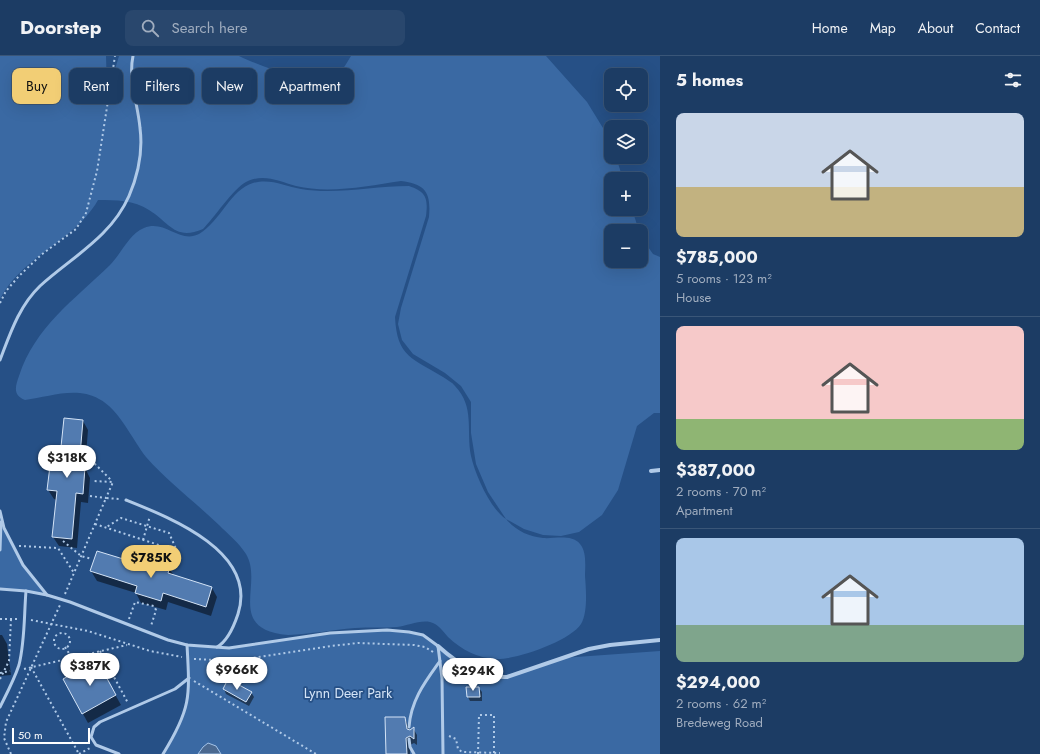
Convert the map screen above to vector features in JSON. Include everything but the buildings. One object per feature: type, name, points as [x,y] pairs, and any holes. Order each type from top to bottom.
[{"type":"street","points":[[651,471],[660,470]]},
{"type":"street","points":[[438,646],[457,662],[474,671],[485,675],[507,677],[589,649],[610,645],[660,640]]},
{"type":"lane","points":[[0,360],[13,325],[30,297],[40,286],[95,242],[107,229],[128,197],[135,181],[141,146],[140,128],[132,73],[133,56]]},
{"type":"lane","points":[[126,500],[168,517],[199,536],[224,555],[238,575],[242,597],[239,611],[227,638],[216,648]]},
{"type":"lane","points":[[0,511],[12,546],[23,566],[47,595]]},
{"type":"lane","points":[[0,550],[1,516]]},
{"type":"lane","points":[[0,589],[26,591],[47,595],[149,633],[187,645],[216,648],[245,647],[325,634],[367,630],[409,632],[423,635],[438,646],[440,661],[443,754]]},
{"type":"lane","points":[[0,707],[17,670],[22,646],[26,591]]},
{"type":"lane","points":[[163,754],[178,730],[185,714],[188,700],[189,678],[187,645]]},
{"type":"lane","points":[[409,727],[410,716],[415,700],[440,661]]},
{"type":"lane","points":[[119,754],[96,745],[92,737],[94,727],[131,708],[175,689],[189,678]]},
{"type":"lane","points":[[409,739],[410,747],[414,754]]},
{"type":"path","points":[[0,303],[6,291],[19,276],[41,255],[76,229],[86,213],[97,171],[115,56]]},
{"type":"path","points":[[91,460],[113,482]]},
{"type":"path","points":[[94,481],[113,482]]},
{"type":"path","points":[[11,754],[4,738],[6,722],[63,600],[113,482]]},
{"type":"path","points":[[90,496],[126,500]]},
{"type":"path","points":[[143,540],[152,510]]},
{"type":"path","points":[[95,524],[105,528],[177,551],[169,533],[121,518],[105,528]]},
{"type":"path","points":[[63,541],[81,556],[92,559]]},
{"type":"path","points":[[12,546],[58,548],[74,573]]},
{"type":"path","points":[[159,562],[164,547]]},
{"type":"path","points":[[127,624],[135,602],[154,606],[156,610],[149,633]]},
{"type":"path","points":[[0,679],[10,661],[11,618]]},
{"type":"path","points":[[0,619],[11,618],[52,623],[93,632],[150,651],[188,658],[234,661],[331,646],[394,643],[425,647],[432,651],[440,661]]},
{"type":"path","points":[[64,633],[66,626]]},
{"type":"path","points":[[64,633],[57,635],[54,641],[58,647],[65,647]]},
{"type":"path","points":[[64,633],[68,636],[70,641],[65,647]]},
{"type":"path","points":[[0,673],[72,658],[128,644]]},
{"type":"path","points":[[65,647],[72,658]]},
{"type":"path","points":[[100,651],[131,708]]},
{"type":"path","points":[[31,667],[79,754],[96,745]]},
{"type":"path","points":[[189,678],[316,754]]},
{"type":"path","points":[[478,753],[479,715],[494,715],[494,753]]},
{"type":"path","points":[[443,735],[454,737],[457,741],[458,749],[462,752],[500,753]]},
{"type":"green space","points":[[0,56],[106,56],[106,68],[69,68],[69,104],[123,104],[123,68],[115,68],[119,56],[239,56],[269,68],[265,68],[265,104],[354,104],[354,68],[344,68],[351,56],[546,56],[587,102],[604,130],[604,164],[618,164],[621,172],[604,172],[604,216],[634,216],[637,224],[604,224],[604,268],[648,268],[648,247],[653,254],[660,257],[660,413],[654,413],[637,426],[618,490],[602,515],[579,532],[561,536],[543,535],[524,529],[506,519],[488,492],[476,464],[471,433],[471,402],[461,386],[445,373],[413,354],[402,340],[398,324],[401,308],[429,217],[428,196],[421,187],[409,182],[401,181],[348,188],[322,189],[296,186],[265,178],[252,179],[235,191],[203,229],[186,233],[173,229],[149,210],[137,204],[131,202],[98,200],[76,227],[21,271],[0,299]]},
{"type":"green space","points":[[265,181],[314,191],[341,191],[409,186],[415,188],[423,194],[427,205],[427,210],[395,317],[396,331],[403,349],[408,355],[451,382],[461,394],[468,411],[471,456],[476,472],[494,507],[518,530],[533,536],[543,538],[568,538],[577,541],[584,551],[586,588],[585,613],[581,624],[575,630],[555,643],[529,653],[496,659],[482,657],[464,649],[448,637],[438,626],[430,622],[417,622],[397,627],[355,628],[288,635],[269,631],[257,624],[252,615],[250,604],[250,566],[246,554],[237,542],[154,466],[113,410],[99,399],[81,393],[62,394],[25,400],[18,396],[16,390],[19,376],[26,359],[45,329],[57,315],[110,265],[130,239],[144,228],[152,226],[159,227],[185,236],[199,234],[213,222],[238,192],[245,186]]},
{"type":"green space","points":[[0,511],[3,523],[18,556],[47,595],[0,589]]},
{"type":"green space","name":"Lynn Deer Park","points":[[387,630],[423,635],[474,671],[507,677],[562,658],[660,651],[660,754],[163,754],[178,730],[188,700],[187,645],[229,648],[314,635]]},
{"type":"shaded area","points":[[208,743],[216,746],[221,754],[198,754]]}]
